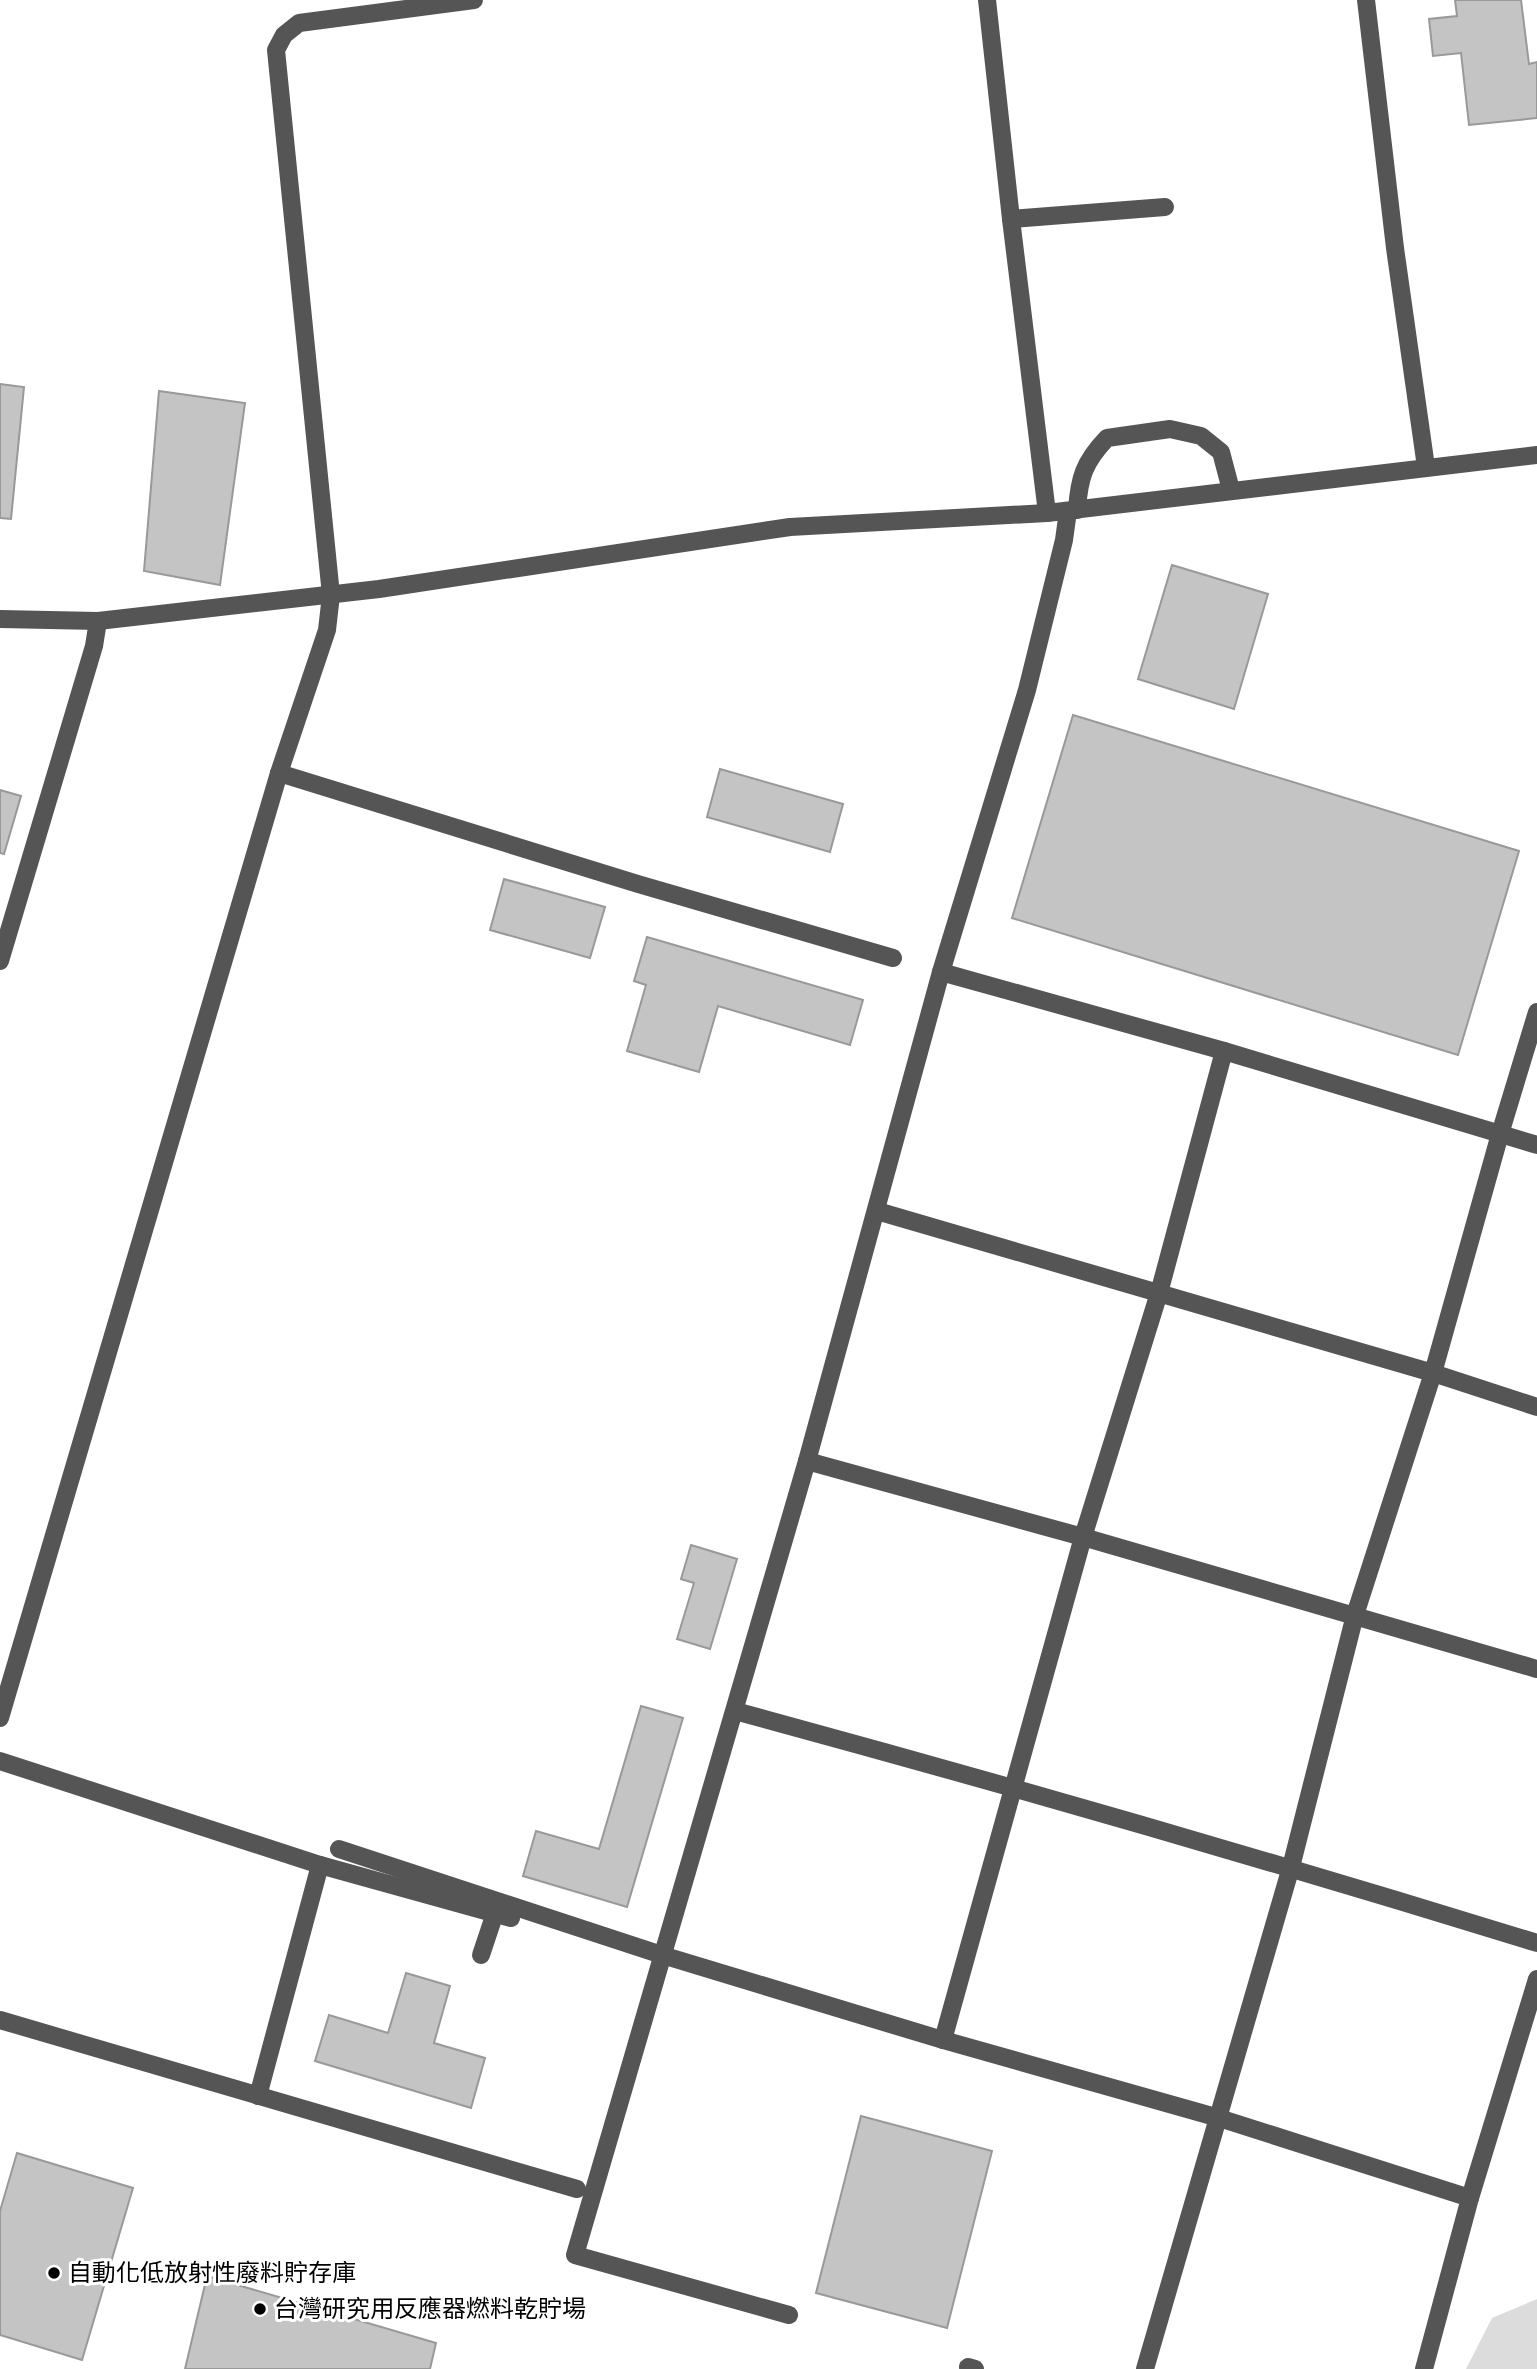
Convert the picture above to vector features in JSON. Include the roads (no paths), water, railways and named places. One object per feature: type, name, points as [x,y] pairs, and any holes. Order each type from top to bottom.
[{"type":"lane","points":[[0,1718],[279,773],[327,630],[331,595],[276,50],[284,35],[299,23],[474,0]]},
{"type":"lane","points":[[987,0],[1047,513]]},
{"type":"lane","points":[[1366,0],[1395,248],[1426,467]]},
{"type":"lane","points":[[1011,219],[1165,207]]},
{"type":"lane","points":[[789,2315],[575,2255],[807,1461],[941,972],[1027,690],[1079,482],[1090,457],[1107,438],[1170,429],[1201,436],[1221,452],[1231,490]]},
{"type":"lane","points":[[0,619],[98,621],[331,595],[790,527],[1047,513],[1537,455]]},
{"type":"lane","points":[[0,961],[94,646],[98,621]]},
{"type":"lane","points":[[279,773],[638,884],[893,958]]},
{"type":"lane","points":[[941,972],[1224,1051],[1537,1145]]},
{"type":"lane","points":[[1145,2369],[1291,1867],[1355,1615],[1433,1373],[1537,1012]]},
{"type":"lane","points":[[943,2040],[1083,1537],[1159,1293],[1224,1051]]},
{"type":"lane","points":[[877,1211],[1433,1373],[1537,1407]]},
{"type":"lane","points":[[807,1461],[1083,1537],[1537,1669]]},
{"type":"lane","points":[[735,1711],[1291,1867],[1537,1943]]},
{"type":"lane","points":[[0,1761],[320,1865],[503,1915],[481,1955]]},
{"type":"lane","points":[[339,1849],[662,1955],[943,2040],[1219,2118],[1470,2198]]},
{"type":"lane","points":[[258,2096],[320,1865]]},
{"type":"lane","points":[[1424,2369],[1470,2198],[1537,1979]]},
{"type":"lane","points":[[0,2020],[577,2189]]},
{"type":"place","name":"自動化低放射性廢料貯存庫","points":[[54,2273]]},
{"type":"place","name":"台灣研究用反應器燃料乾貯場","points":[[260,2309]]}]
